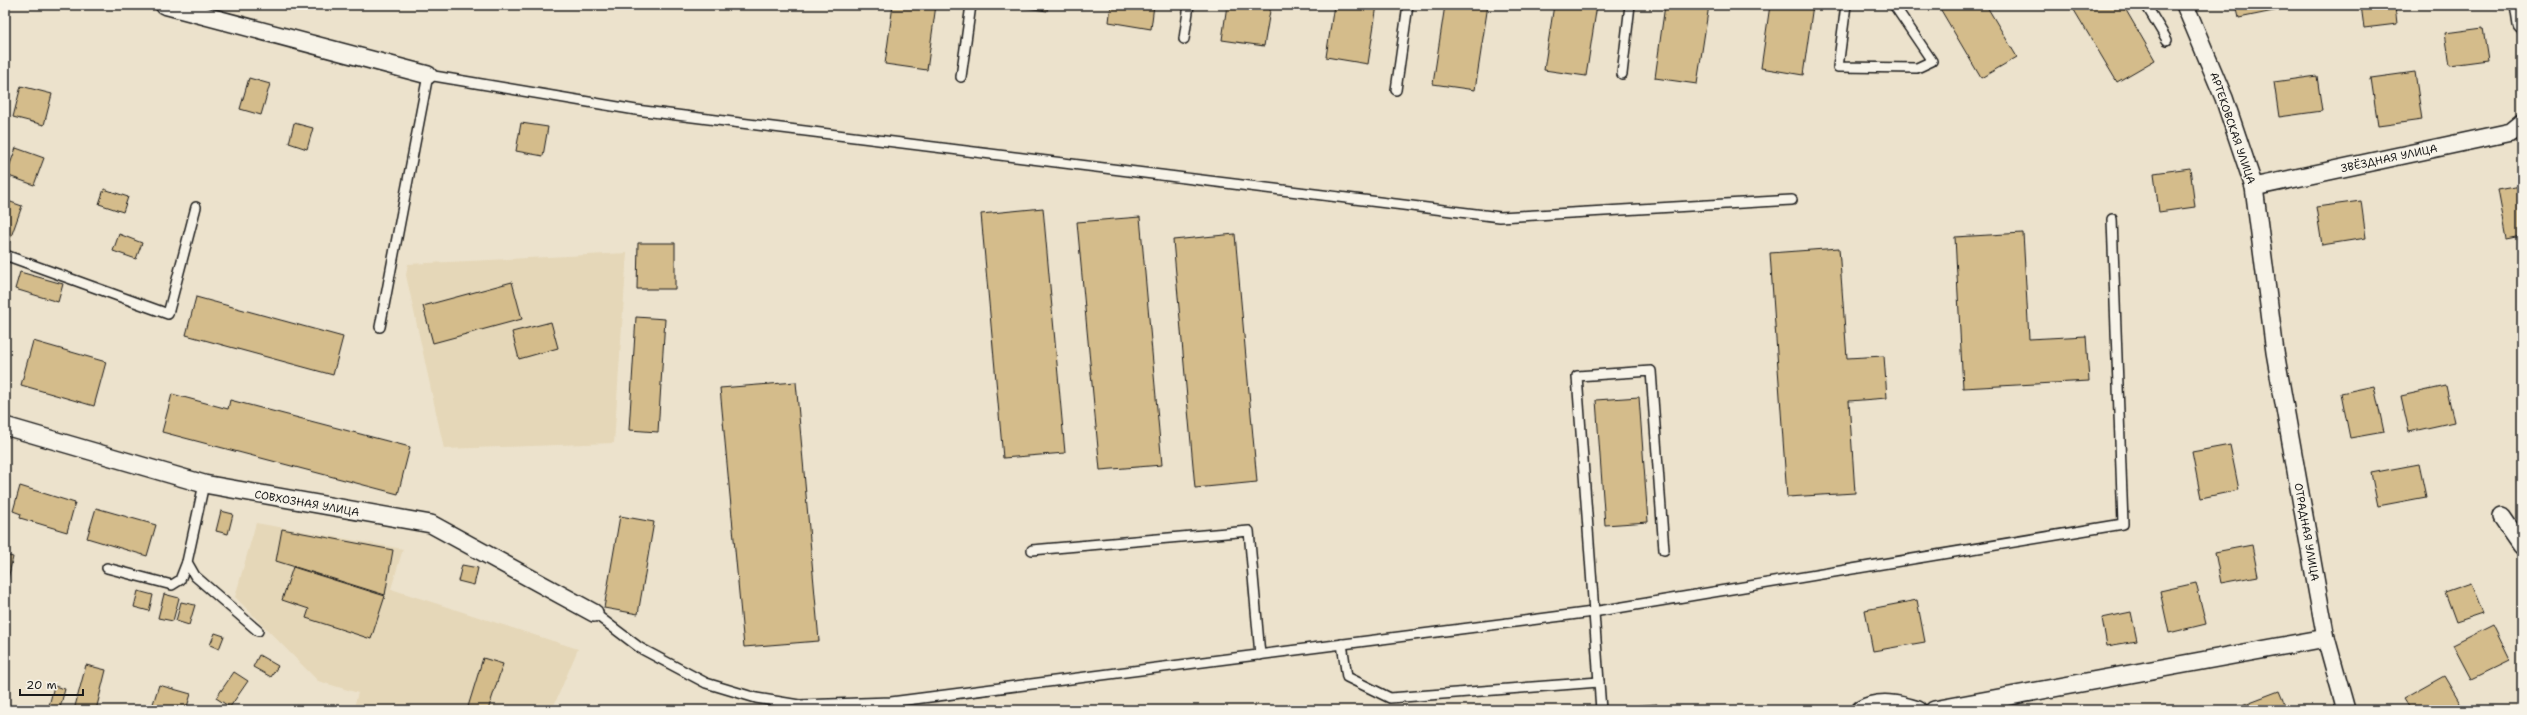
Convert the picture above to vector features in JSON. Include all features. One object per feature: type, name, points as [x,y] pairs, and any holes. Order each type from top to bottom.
[{"type":"street","points":[[164,5],[428,75]]},
{"type":"street","name":"АРТЕКОВСКАЯ УЛИЦА","points":[[2185,5],[2224,98],[2254,187],[2275,352]]},
{"type":"street","points":[[2519,5],[2522,25]]},
{"type":"street","name":"ЗВЁЗДНАЯ УЛИЦА","points":[[2254,187],[2511,132],[2522,123]]},
{"type":"street","name":"ОТРАДНАЯ УЛИЦА","points":[[2275,352],[2326,638],[2346,710]]},
{"type":"street","name":"СОВХОЗНАЯ УЛИЦА","points":[[5,426],[204,484],[431,524],[594,613]]},
{"type":"street","points":[[2502,517],[2522,546]]},
{"type":"street","points":[[1934,710],[2326,638]]},
{"type":"street","points":[[1860,710],[1866,706],[1901,707],[1918,710]]},
{"type":"lane","points":[[961,77],[971,5]]},
{"type":"lane","points":[[1184,39],[1189,5]]},
{"type":"lane","points":[[1396,90],[1408,5]]},
{"type":"lane","points":[[1622,74],[1630,5]]},
{"type":"lane","points":[[1846,5],[1838,67],[1917,68],[1932,61],[1894,5]]},
{"type":"lane","points":[[2146,5],[2166,40]]},
{"type":"lane","points":[[380,328],[428,75],[636,110],[1500,216],[1792,200]]},
{"type":"lane","points":[[5,255],[168,314],[196,207]]},
{"type":"lane","points":[[594,613],[640,648],[706,683],[756,698],[799,705],[891,702],[1593,612],[2123,524],[2112,219]]},
{"type":"lane","points":[[1601,710],[1577,376],[1651,371],[1664,550]]},
{"type":"lane","points":[[107,568],[172,585],[180,580],[187,562],[204,484]]},
{"type":"lane","points":[[1032,550],[1249,531],[1260,655]]},
{"type":"lane","points":[[187,562],[195,576],[258,631]]},
{"type":"lane","points":[[1342,644],[1347,677],[1390,698],[1599,682]]},
{"type":"shaded area","points":[[627,253],[614,443],[444,449],[406,275],[408,264]]},
{"type":"shaded area","points":[[256,523],[403,549],[391,589],[578,649],[552,710],[353,710],[358,693],[318,681],[235,597]]},
{"type":"building","points":[[893,5],[936,5],[927,70],[885,64]]},
{"type":"building","points":[[1006,5],[1048,5],[1047,11]]},
{"type":"building","points":[[1111,5],[1154,5],[1151,29],[1109,22]]},
{"type":"building","points":[[1227,5],[1271,5],[1264,46],[1222,40]]},
{"type":"building","points":[[1334,5],[1377,5],[1368,64],[1326,57]]},
{"type":"building","points":[[1445,5],[1488,5],[1475,90],[1433,84]]},
{"type":"building","points":[[1554,5],[1597,5],[1586,76],[1544,70]]},
{"type":"building","points":[[1665,5],[1709,5],[1697,84],[1655,78]]},
{"type":"building","points":[[1770,5],[1813,5],[1803,75],[1761,68]]},
{"type":"building","points":[[1938,5],[1986,5],[2017,57],[1981,78]]},
{"type":"building","points":[[2071,5],[2123,5],[2155,60],[2117,82]]},
{"type":"building","points":[[2236,5],[2303,5],[2239,18]]},
{"type":"building","points":[[2361,5],[2395,5],[2397,24],[2364,28]]},
{"type":"building","points":[[2483,28],[2488,60],[2450,65],[2445,33]]},
{"type":"building","points":[[2415,72],[2422,120],[2378,126],[2371,78]]},
{"type":"building","points":[[2317,76],[2322,111],[2279,117],[2274,82]]},
{"type":"building","points":[[249,78],[270,84],[261,115],[240,109]]},
{"type":"building","points":[[21,86],[52,94],[44,125],[13,117]]},
{"type":"building","points":[[294,123],[313,128],[307,149],[289,143]]},
{"type":"building","points":[[521,123],[548,127],[543,156],[516,151]]},
{"type":"building","points":[[16,148],[44,158],[34,185],[6,175]]},
{"type":"building","points":[[2190,168],[2195,207],[2159,212],[2154,173]]},
{"type":"building","points":[[2522,175],[2522,236],[2507,239],[2498,190],[2521,186],[2519,176]]},
{"type":"building","points":[[104,189],[128,197],[123,212],[99,204]]},
{"type":"building","points":[[5,200],[22,206],[8,245],[5,244]]},
{"type":"building","points":[[2361,201],[2366,238],[2322,245],[2316,207]]},
{"type":"building","points":[[1043,208],[1065,453],[1003,458],[981,214]]},
{"type":"building","points":[[1140,217],[1162,465],[1100,470],[1077,222]]},
{"type":"building","points":[[2023,233],[2029,339],[2086,336],[2089,381],[1963,388],[1955,237]]},
{"type":"building","points":[[119,234],[142,243],[136,259],[113,251]]},
{"type":"building","points":[[1235,234],[1257,482],[1195,488],[1173,240]]},
{"type":"building","points":[[638,243],[675,243],[675,289],[637,289]]},
{"type":"building","points":[[1839,248],[1847,358],[1884,356],[1887,398],[1849,401],[1855,493],[1787,497],[1770,253]]},
{"type":"building","points":[[20,272],[63,284],[58,302],[15,289]]},
{"type":"building","points":[[512,282],[522,319],[433,343],[423,306]]},
{"type":"building","points":[[196,297],[343,337],[333,375],[186,335]]},
{"type":"building","points":[[636,317],[665,319],[658,432],[629,430]]},
{"type":"building","points":[[551,322],[558,348],[519,359],[512,332]]},
{"type":"building","points":[[33,341],[106,362],[94,406],[21,385]]},
{"type":"building","points":[[796,382],[819,641],[744,647],[720,388]]},
{"type":"building","points":[[2374,386],[2384,432],[2350,438],[2341,393]]},
{"type":"building","points":[[2446,386],[2454,422],[2409,432],[2401,396]]},
{"type":"building","points":[[172,394],[228,409],[230,400],[410,447],[398,494],[162,432]]},
{"type":"building","points":[[1639,397],[1648,522],[1605,525],[1596,400]]},
{"type":"building","points":[[2230,445],[2239,490],[2201,498],[2192,452]]},
{"type":"building","points":[[2419,464],[2426,497],[2378,506],[2371,473]]},
{"type":"building","points":[[20,486],[75,503],[67,532],[20,518],[21,514],[13,511]]},
{"type":"building","points":[[96,508],[156,525],[147,556],[87,538]]},
{"type":"building","points":[[221,511],[233,514],[228,534],[216,531]]},
{"type":"building","points":[[620,516],[654,522],[638,614],[604,608]]},
{"type":"building","points":[[282,529],[393,550],[385,595],[276,561]]},
{"type":"building","points":[[2252,545],[2258,576],[2221,583],[2215,552]]},
{"type":"building","points":[[5,555],[13,557],[8,579],[5,578]]},
{"type":"building","points":[[462,565],[478,568],[474,585],[458,581]]},
{"type":"building","points":[[293,567],[385,596],[371,639],[306,618],[309,609],[282,600]]},
{"type":"building","points":[[2196,583],[2206,624],[2169,633],[2160,591]]},
{"type":"building","points":[[2471,583],[2483,613],[2456,622],[2445,592]]},
{"type":"building","points":[[138,591],[153,595],[149,611],[134,607]]},
{"type":"building","points":[[164,594],[179,598],[173,621],[158,618]]},
{"type":"building","points":[[1917,600],[1925,642],[1873,651],[1865,610]]},
{"type":"building","points":[[181,602],[195,605],[189,625],[176,621]]},
{"type":"building","points":[[2131,612],[2137,641],[2107,646],[2102,618]]},
{"type":"building","points":[[2493,625],[2510,660],[2471,679],[2453,645]]},
{"type":"building","points":[[215,633],[224,636],[219,649],[210,645]]},
{"type":"building","points":[[259,655],[278,666],[271,677],[253,667]]},
{"type":"building","points":[[483,658],[503,664],[488,710],[467,710]]},
{"type":"building","points":[[86,665],[106,670],[96,710],[74,710]]},
{"type":"building","points":[[234,672],[248,681],[230,707],[216,698]]},
{"type":"building","points":[[2444,676],[2464,710],[2410,710],[2403,699]]},
{"type":"building","points":[[159,685],[191,694],[186,710],[151,710]]},
{"type":"building","points":[[54,686],[65,689],[60,708],[49,706]]},
{"type":"building","points":[[2279,691],[2287,710],[2234,710],[2234,708]]},
{"type":"building","points":[[1657,704],[1657,710],[1619,710],[1618,707]]}]
